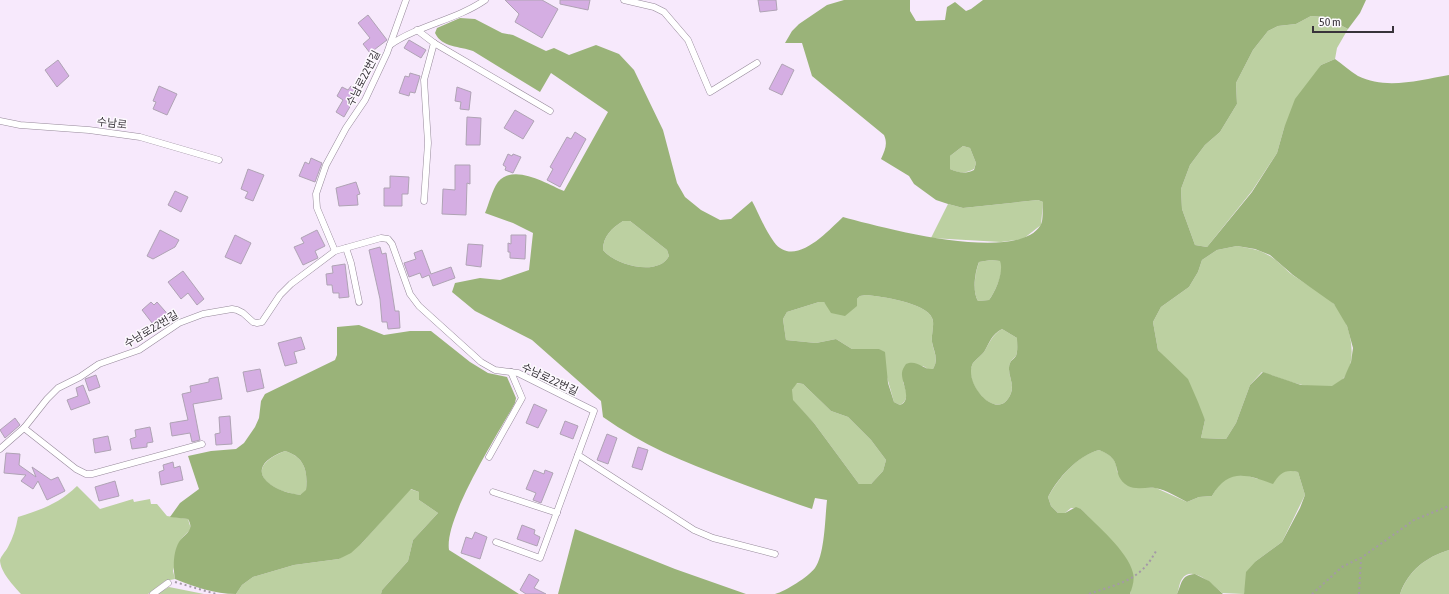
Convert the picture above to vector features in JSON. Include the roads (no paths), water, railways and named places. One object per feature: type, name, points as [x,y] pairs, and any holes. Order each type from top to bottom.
[{"type":"lane","name":"수남로22번길","points":[[335,251],[317,208],[316,194],[326,165],[346,128],[365,100],[390,45],[406,0]]},
{"type":"lane","points":[[390,45],[405,35],[473,8],[485,0]]},
{"type":"lane","points":[[624,0],[654,7],[664,12],[688,40],[710,92],[757,63]]},
{"type":"lane","points":[[417,30],[434,43],[550,110]]},
{"type":"lane","points":[[424,201],[428,143],[424,80],[434,43]]},
{"type":"lane","name":"수남로","points":[[0,122],[20,126],[89,130],[140,137],[220,160]]},
{"type":"lane","name":"수남로22번길","points":[[0,449],[24,428],[47,399],[58,388],[80,377],[99,364],[139,350],[179,322],[204,314],[232,309],[243,313],[253,322],[262,322],[280,295],[291,284],[335,251],[381,238],[388,240],[392,244],[410,294],[419,306],[481,362],[495,370],[518,373],[594,411],[540,558],[496,542]]},
{"type":"lane","points":[[346,248],[352,262],[359,302]]},
{"type":"lane","points":[[489,457],[522,398],[511,372]]},
{"type":"lane","points":[[24,428],[76,469],[86,474],[92,474],[202,444]]},
{"type":"lane","points":[[578,455],[694,530],[713,538],[775,554]]},
{"type":"lane","points":[[493,492],[557,513]]},
{"type":"lane","points":[[153,594],[168,583]]}]
